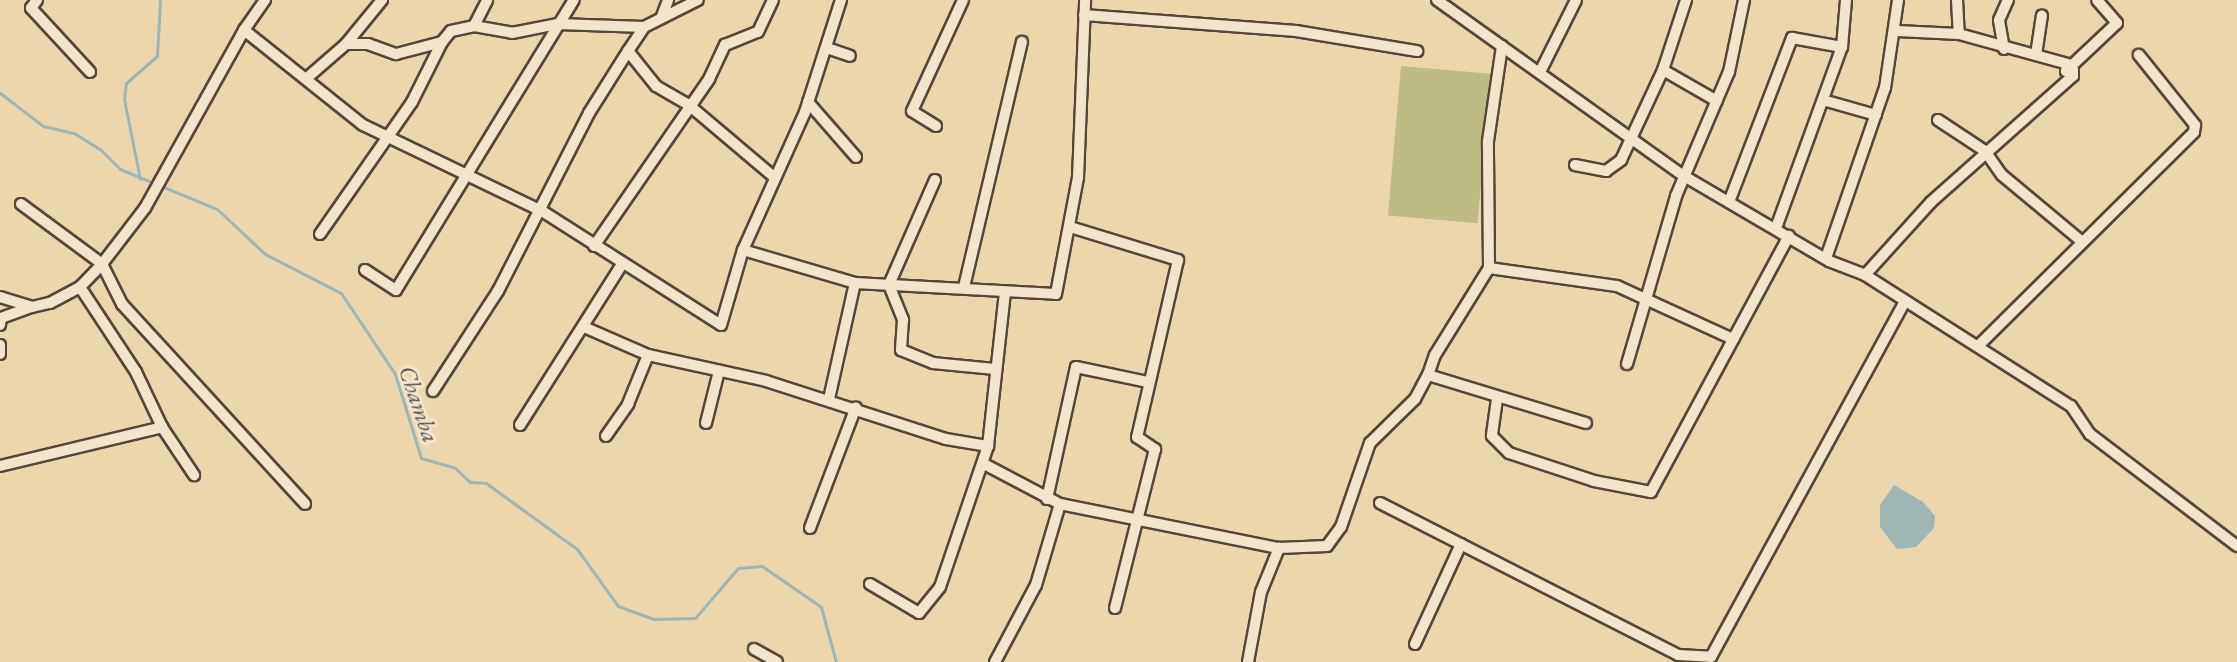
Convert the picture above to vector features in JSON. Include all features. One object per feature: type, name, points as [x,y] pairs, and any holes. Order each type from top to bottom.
[{"type":"street","points":[[37,0],[31,8],[90,72]]},
{"type":"street","points":[[0,325],[1,318],[80,286],[102,264],[154,189],[244,30],[265,0]]},
{"type":"street","points":[[308,77],[346,44],[382,0]]},
{"type":"street","points":[[474,26],[487,0]]},
{"type":"street","points":[[365,270],[395,291],[574,0]]},
{"type":"street","points":[[662,16],[668,0]]},
{"type":"street","points":[[433,391],[542,211],[589,113],[644,27],[698,0]]},
{"type":"street","points":[[594,246],[690,106],[727,42],[758,32],[773,0]]},
{"type":"street","points":[[244,30],[308,77],[363,125],[542,211],[721,325],[743,250],[808,102],[842,0]]},
{"type":"street","points":[[936,126],[912,111],[963,0]]},
{"type":"street","points":[[743,250],[855,283],[964,287],[1005,292],[1056,294],[1070,227],[1082,133],[1085,0]]},
{"type":"street","points":[[1437,0],[1684,176],[1826,258],[1865,274],[1904,303],[1978,346],[2071,406],[2090,434],[2237,546]]},
{"type":"street","points":[[1540,72],[1576,0]]},
{"type":"street","points":[[1575,165],[1611,169],[1630,138],[1663,70],[1686,0]]},
{"type":"street","points":[[1627,364],[1684,176],[1717,101],[1744,0]]},
{"type":"street","points":[[1776,228],[1842,46],[1846,0]]},
{"type":"street","points":[[1826,258],[1876,115],[1897,31],[1898,0]]},
{"type":"street","points":[[1957,0],[1959,34]]},
{"type":"street","points":[[2004,49],[2000,20],[2008,0]]},
{"type":"street","points":[[2066,71],[2117,22],[2097,0]]},
{"type":"street","points":[[1084,15],[1296,31],[1417,51]]},
{"type":"street","points":[[2036,55],[2042,15]]},
{"type":"street","points":[[320,234],[388,138],[442,42],[451,31],[474,26],[512,33],[558,24],[644,27]]},
{"type":"street","points":[[1897,31],[1959,34],[2004,49],[2068,64],[2066,71]]},
{"type":"street","points":[[1729,202],[1792,38],[1842,46]]},
{"type":"street","points":[[346,44],[368,44],[396,54],[442,42]]},
{"type":"street","points":[[964,287],[1022,42]]},
{"type":"street","points":[[984,464],[1060,504],[1279,548],[1327,546],[1335,540],[1370,443],[1415,399],[1428,375],[1435,355],[1489,268],[1488,141],[1502,46]]},
{"type":"street","points":[[827,48],[850,56]]},
{"type":"street","points":[[628,51],[656,86],[690,106],[774,177]]},
{"type":"street","points":[[1978,346],[2080,240],[2194,132],[2195,125],[2139,55]]},
{"type":"street","points":[[1865,274],[1984,151],[2066,88],[2073,76],[2073,69],[2066,71]]},
{"type":"street","points":[[1663,70],[1717,101]]},
{"type":"street","points":[[1823,100],[1876,115]]},
{"type":"street","points":[[808,102],[856,157]]},
{"type":"street","points":[[1938,120],[1984,151],[2002,176],[2080,240]]},
{"type":"street","points":[[934,180],[889,285],[903,320],[904,353],[933,363],[995,369]]},
{"type":"street","points":[[21,204],[102,264],[122,304],[305,504]]},
{"type":"street","points":[[1070,227],[1177,258],[1137,438],[1155,449],[1135,520],[1115,608]]},
{"type":"street","points":[[1497,399],[1492,436],[1499,447],[1542,466],[1644,493],[1662,480],[1733,339],[1789,236]]},
{"type":"street","points":[[520,425],[622,264]]},
{"type":"street","points":[[1489,268],[1585,280],[1649,296],[1733,339]]},
{"type":"street","points":[[829,399],[855,283]]},
{"type":"street","points":[[80,286],[135,372],[162,427],[194,475]]},
{"type":"street","points":[[870,584],[919,613],[925,610],[940,587],[984,464],[988,446],[1005,292]]},
{"type":"street","points":[[0,297],[32,307]]},
{"type":"street","points":[[1380,503],[1678,655],[1711,657],[1904,303]]},
{"type":"street","points":[[584,327],[648,355],[829,399],[946,439],[988,446]]},
{"type":"street","points":[[0,345],[0,354]]},
{"type":"street","points":[[606,436],[628,404],[648,355]]},
{"type":"street","points":[[1047,499],[1076,367],[1148,382]]},
{"type":"street","points":[[706,423],[719,371]]},
{"type":"street","points":[[1428,375],[1497,399],[1586,423]]},
{"type":"street","points":[[810,528],[856,407]]},
{"type":"street","points":[[0,466],[162,427]]},
{"type":"street","points":[[995,662],[1036,585],[1060,504]]},
{"type":"street","points":[[1415,644],[1461,544]]},
{"type":"street","points":[[1248,662],[1261,592],[1279,548]]},
{"type":"street","points":[[754,649],[777,662]]},
{"type":"shaded area","points":[[1401,66],[1491,74],[1478,223],[1388,215]]},
{"type":"water","points":[[1894,485],[1923,502],[1935,516],[1934,528],[1916,547],[1897,549],[1880,527],[1880,505]]},
{"type":"waterway","points":[[140,179],[124,99],[126,83],[157,56],[160,0]]},
{"type":"waterway","name":"Chamba","points":[[0,93],[43,126],[74,133],[100,149],[120,169],[217,209],[265,254],[341,293],[395,374],[421,458],[455,468],[470,482],[486,483],[577,549],[618,606],[654,619],[695,618],[738,568],[762,566],[821,607],[836,662]]}]
